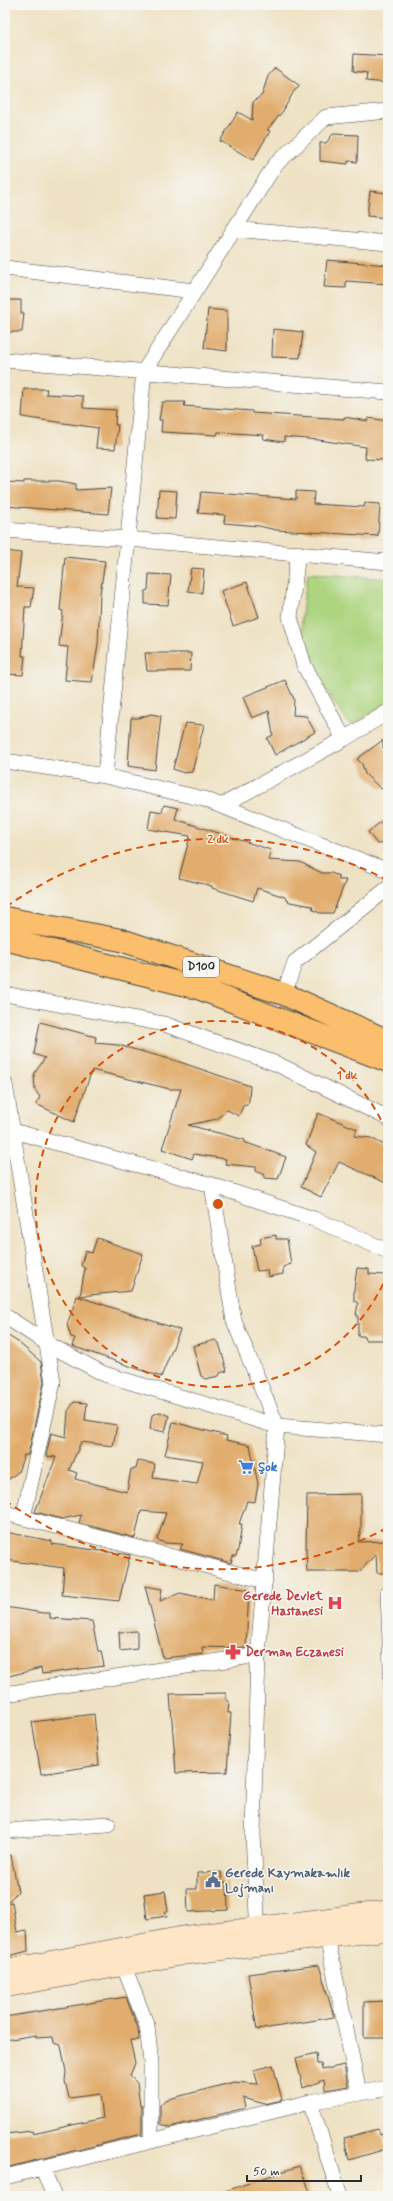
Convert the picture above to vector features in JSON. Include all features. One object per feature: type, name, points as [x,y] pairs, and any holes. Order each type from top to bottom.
[{"type":"highway","name":"D100","points":[[5,918],[121,940],[284,994],[388,1041]]},
{"type":"highway","name":"D100","points":[[5,939],[198,988],[388,1061]]},
{"type":"street","points":[[105,776],[144,371],[274,165],[326,116],[388,111]]},
{"type":"street","points":[[233,229],[388,243]]},
{"type":"street","points":[[5,268],[194,291]]},
{"type":"street","points":[[5,360],[388,392]]},
{"type":"street","points":[[5,530],[298,553],[388,562]]},
{"type":"street","points":[[298,553],[290,617],[304,665],[344,739]]},
{"type":"street","points":[[221,806],[344,739],[388,712]]},
{"type":"street","points":[[5,761],[105,776],[204,799],[388,871]]},
{"type":"street","points":[[284,994],[295,962],[388,888]]},
{"type":"street","points":[[5,994],[164,1024],[277,1064],[388,1118]]},
{"type":"street","points":[[5,1084],[53,1382],[23,1518]]},
{"type":"street","points":[[13,1131],[212,1185],[314,1219],[388,1251]]},
{"type":"street","points":[[212,1185],[234,1321],[277,1426],[258,1655],[253,1834],[258,1937]]},
{"type":"street","points":[[5,1316],[48,1344],[104,1374],[277,1426],[388,1435]]},
{"type":"street","points":[[5,1513],[265,1581]]},
{"type":"street","points":[[5,1694],[258,1655]]},
{"type":"street","points":[[5,1831],[108,1824]]},
{"type":"street","points":[[5,1987],[258,1937],[325,1927],[388,1911]]},
{"type":"street","points":[[325,1927],[388,1930]]},
{"type":"street","points":[[325,1927],[359,2093]]},
{"type":"street","points":[[5,1970],[182,1937],[258,1937]]},
{"type":"street","points":[[123,1964],[147,2026],[152,2063],[151,2141]]},
{"type":"street","points":[[5,2177],[310,2102],[388,2088]]},
{"type":"street","points":[[310,2102],[340,2196]]},
{"type":"street","points":[[42,2167],[54,2196]]},
{"type":"lane","points":[[388,1590],[384,1591],[388,1691]]},
{"type":"green space","points":[[308,573],[388,579],[388,703],[354,724],[348,723],[328,693],[315,672],[306,650],[303,640],[302,624]]},
{"type":"building","points":[[354,54],[388,56],[388,83],[366,81],[367,73],[353,71]]},
{"type":"building","points":[[275,68],[300,86],[294,91],[283,111],[267,130],[270,131],[253,160],[220,141],[238,112],[252,120],[253,102],[262,95],[268,76]]},
{"type":"building","points":[[333,134],[358,135],[357,162],[348,161],[348,164],[320,161],[320,143],[326,143]]},
{"type":"building","points":[[370,191],[388,193],[388,218],[367,216]]},
{"type":"building","points":[[327,260],[388,265],[388,284],[346,281],[346,288],[324,287]]},
{"type":"building","points":[[5,300],[21,300],[21,313],[24,313],[22,332],[5,332]]},
{"type":"building","points":[[208,309],[227,311],[227,351],[204,348]]},
{"type":"building","points":[[273,329],[303,332],[300,358],[272,357]]},
{"type":"building","points":[[24,389],[47,389],[46,394],[83,396],[83,408],[116,410],[115,425],[118,425],[115,449],[96,448],[98,428],[22,417]]},
{"type":"building","points":[[162,402],[185,402],[184,406],[252,411],[252,413],[344,419],[344,417],[368,421],[368,418],[388,421],[388,451],[386,451],[386,460],[365,459],[366,447],[319,440],[284,437],[284,442],[263,439],[264,435],[218,432],[217,435],[161,432],[162,420],[159,420]]},
{"type":"building","points":[[24,481],[60,481],[76,484],[76,490],[111,488],[108,514],[5,506],[5,482],[24,483]]},
{"type":"building","points":[[159,490],[177,491],[175,519],[157,518]]},
{"type":"building","points":[[296,491],[314,492],[313,504],[364,507],[365,503],[380,504],[378,536],[276,530],[259,526],[224,523],[225,515],[198,513],[201,492],[296,499]]},
{"type":"building","points":[[5,551],[21,553],[17,587],[34,588],[31,607],[25,607],[22,656],[25,656],[23,675],[5,674]]},
{"type":"building","points":[[65,557],[105,561],[100,594],[98,644],[92,682],[65,680],[68,647],[59,646],[63,611],[60,610]]},
{"type":"building","points":[[191,568],[204,569],[202,593],[188,591]]},
{"type":"building","points":[[149,574],[171,575],[168,605],[145,604],[145,591],[148,590]]},
{"type":"building","points":[[247,582],[259,617],[233,626],[221,591]]},
{"type":"building","points":[[145,653],[191,653],[190,671],[147,671]]},
{"type":"building","points":[[285,680],[294,699],[293,715],[306,716],[315,732],[275,755],[267,738],[273,735],[269,711],[252,718],[243,697]]},
{"type":"building","points":[[151,714],[161,716],[155,770],[128,766],[131,718],[139,718]]},
{"type":"building","points":[[185,723],[204,725],[192,772],[184,773],[173,769]]},
{"type":"building","points":[[383,740],[383,748],[388,750],[388,785],[381,789],[365,774],[362,764],[357,759]]},
{"type":"building","points":[[164,805],[178,808],[175,819],[271,850],[268,860],[300,862],[322,873],[331,873],[339,876],[339,880],[346,880],[333,913],[320,913],[313,910],[312,906],[290,902],[286,900],[285,897],[257,888],[253,901],[212,888],[212,886],[179,878],[190,836],[148,829],[151,810],[162,812]]},
{"type":"building","points":[[388,816],[388,843],[377,844],[368,832]]},
{"type":"building","points":[[40,1022],[96,1037],[95,1043],[118,1045],[177,1061],[250,1086],[249,1101],[247,1105],[243,1106],[239,1116],[227,1110],[217,1119],[188,1125],[245,1140],[244,1142],[286,1157],[278,1179],[264,1178],[264,1175],[256,1171],[256,1167],[225,1164],[226,1159],[194,1154],[192,1159],[162,1149],[181,1089],[170,1089],[92,1070],[74,1122],[36,1104],[40,1097],[35,1090],[34,1074],[45,1058],[34,1054]]},
{"type":"building","points":[[318,1113],[357,1129],[354,1136],[371,1138],[388,1147],[388,1184],[339,1162],[321,1197],[301,1187],[316,1152],[306,1145]]},
{"type":"building","points":[[276,1235],[276,1239],[287,1239],[291,1264],[283,1267],[283,1274],[268,1277],[267,1270],[257,1271],[252,1246],[261,1244],[260,1238]]},
{"type":"building","points":[[97,1238],[143,1254],[131,1291],[80,1296],[85,1268],[81,1266],[85,1251],[92,1253]]},
{"type":"building","points":[[357,1268],[369,1269],[369,1274],[385,1275],[385,1279],[388,1279],[386,1324],[383,1340],[365,1340],[364,1336],[358,1336],[358,1315],[356,1315],[358,1303],[354,1301]]},
{"type":"building","points":[[77,1296],[180,1330],[161,1377],[72,1346],[75,1338],[71,1337],[67,1325]]},
{"type":"building","points":[[5,1334],[18,1342],[41,1362],[44,1382],[28,1455],[24,1455],[18,1472],[5,1482]]},
{"type":"building","points":[[215,1340],[219,1343],[227,1371],[220,1373],[219,1376],[205,1379],[201,1376],[193,1346]]},
{"type":"building","points":[[74,1402],[87,1403],[85,1420],[117,1425],[113,1446],[81,1442],[69,1470],[77,1473],[75,1479],[127,1492],[131,1469],[136,1469],[138,1461],[155,1464],[153,1478],[197,1484],[203,1461],[165,1455],[173,1422],[227,1436],[226,1440],[250,1445],[258,1484],[255,1502],[247,1501],[239,1524],[242,1524],[238,1550],[236,1556],[233,1556],[231,1563],[180,1549],[183,1544],[166,1543],[157,1540],[166,1513],[141,1511],[135,1538],[79,1523],[81,1515],[62,1519],[35,1512],[56,1457],[46,1456],[51,1433],[66,1437],[68,1411]]},
{"type":"building","points":[[160,1412],[169,1416],[165,1432],[150,1429],[152,1415]]},
{"type":"building","points":[[361,1494],[361,1529],[358,1542],[388,1541],[388,1573],[377,1573],[376,1554],[359,1572],[307,1572],[307,1495]]},
{"type":"building","points":[[5,1532],[52,1541],[52,1544],[130,1555],[119,1601],[62,1595],[64,1568],[5,1560]]},
{"type":"building","points":[[214,1584],[249,1590],[246,1648],[202,1647],[203,1654],[163,1658],[145,1586],[162,1589],[160,1601],[180,1593],[213,1600]]},
{"type":"building","points":[[5,1607],[50,1613],[50,1618],[92,1621],[98,1651],[101,1651],[104,1666],[42,1674],[41,1668],[5,1677]]},
{"type":"building","points":[[137,1631],[137,1649],[120,1651],[119,1632]]},
{"type":"building","points":[[226,1693],[226,1700],[229,1701],[228,1713],[231,1713],[227,1772],[176,1773],[170,1694]]},
{"type":"building","points":[[94,1714],[99,1765],[41,1774],[32,1722]]},
{"type":"building","points":[[11,1855],[18,1892],[6,1903],[12,1902],[17,1932],[27,1930],[28,1951],[5,1957],[5,1856]]},
{"type":"building","name":"Gerede Kaymakamlık Lojmanı","points":[[221,1872],[222,1882],[227,1882],[228,1910],[188,1912],[187,1889],[197,1889],[197,1873]]},
{"type":"building","points":[[165,1891],[168,1912],[165,1912],[167,1916],[147,1919],[144,1894]]},
{"type":"building","points":[[319,1965],[334,2017],[257,2030],[248,1974]]},
{"type":"building","points":[[126,1997],[138,2028],[139,2040],[130,2040],[135,2063],[130,2076],[137,2083],[140,2106],[142,2106],[142,2134],[5,2168],[5,2134],[32,2131],[33,2134],[103,2118],[100,2094],[69,2098],[65,2081],[66,2072],[61,2045],[54,2043],[53,2037],[36,2038],[36,2035],[5,2040],[5,2017]]},
{"type":"building","points":[[388,2001],[388,2038],[364,2038],[364,2002]]},
{"type":"building","points":[[316,2053],[317,2064],[321,2064],[322,2070],[344,2065],[348,2086],[325,2090],[324,2080],[303,2088],[296,2058]]},
{"type":"building","points":[[273,2065],[282,2100],[265,2104],[243,2098],[245,2108],[170,2127],[160,2124],[160,2105],[165,2100],[234,2082],[258,2084],[254,2070]]},
{"type":"building","points":[[378,2129],[379,2135],[382,2134],[386,2149],[349,2160],[344,2138]]},
{"type":"building","points":[[299,2166],[312,2196],[217,2196],[217,2194]]},
{"type":"place","name":"Şok","points":[[246,1467]]},
{"type":"place","name":"Gerede Devlet Hastanesi","points":[[335,1603]]},
{"type":"place","name":"Derman Eczanesi","points":[[233,1652]]},
{"type":"place","name":"Gerede Kaymakamlık Lojmanı","points":[[213,1880]]}]
